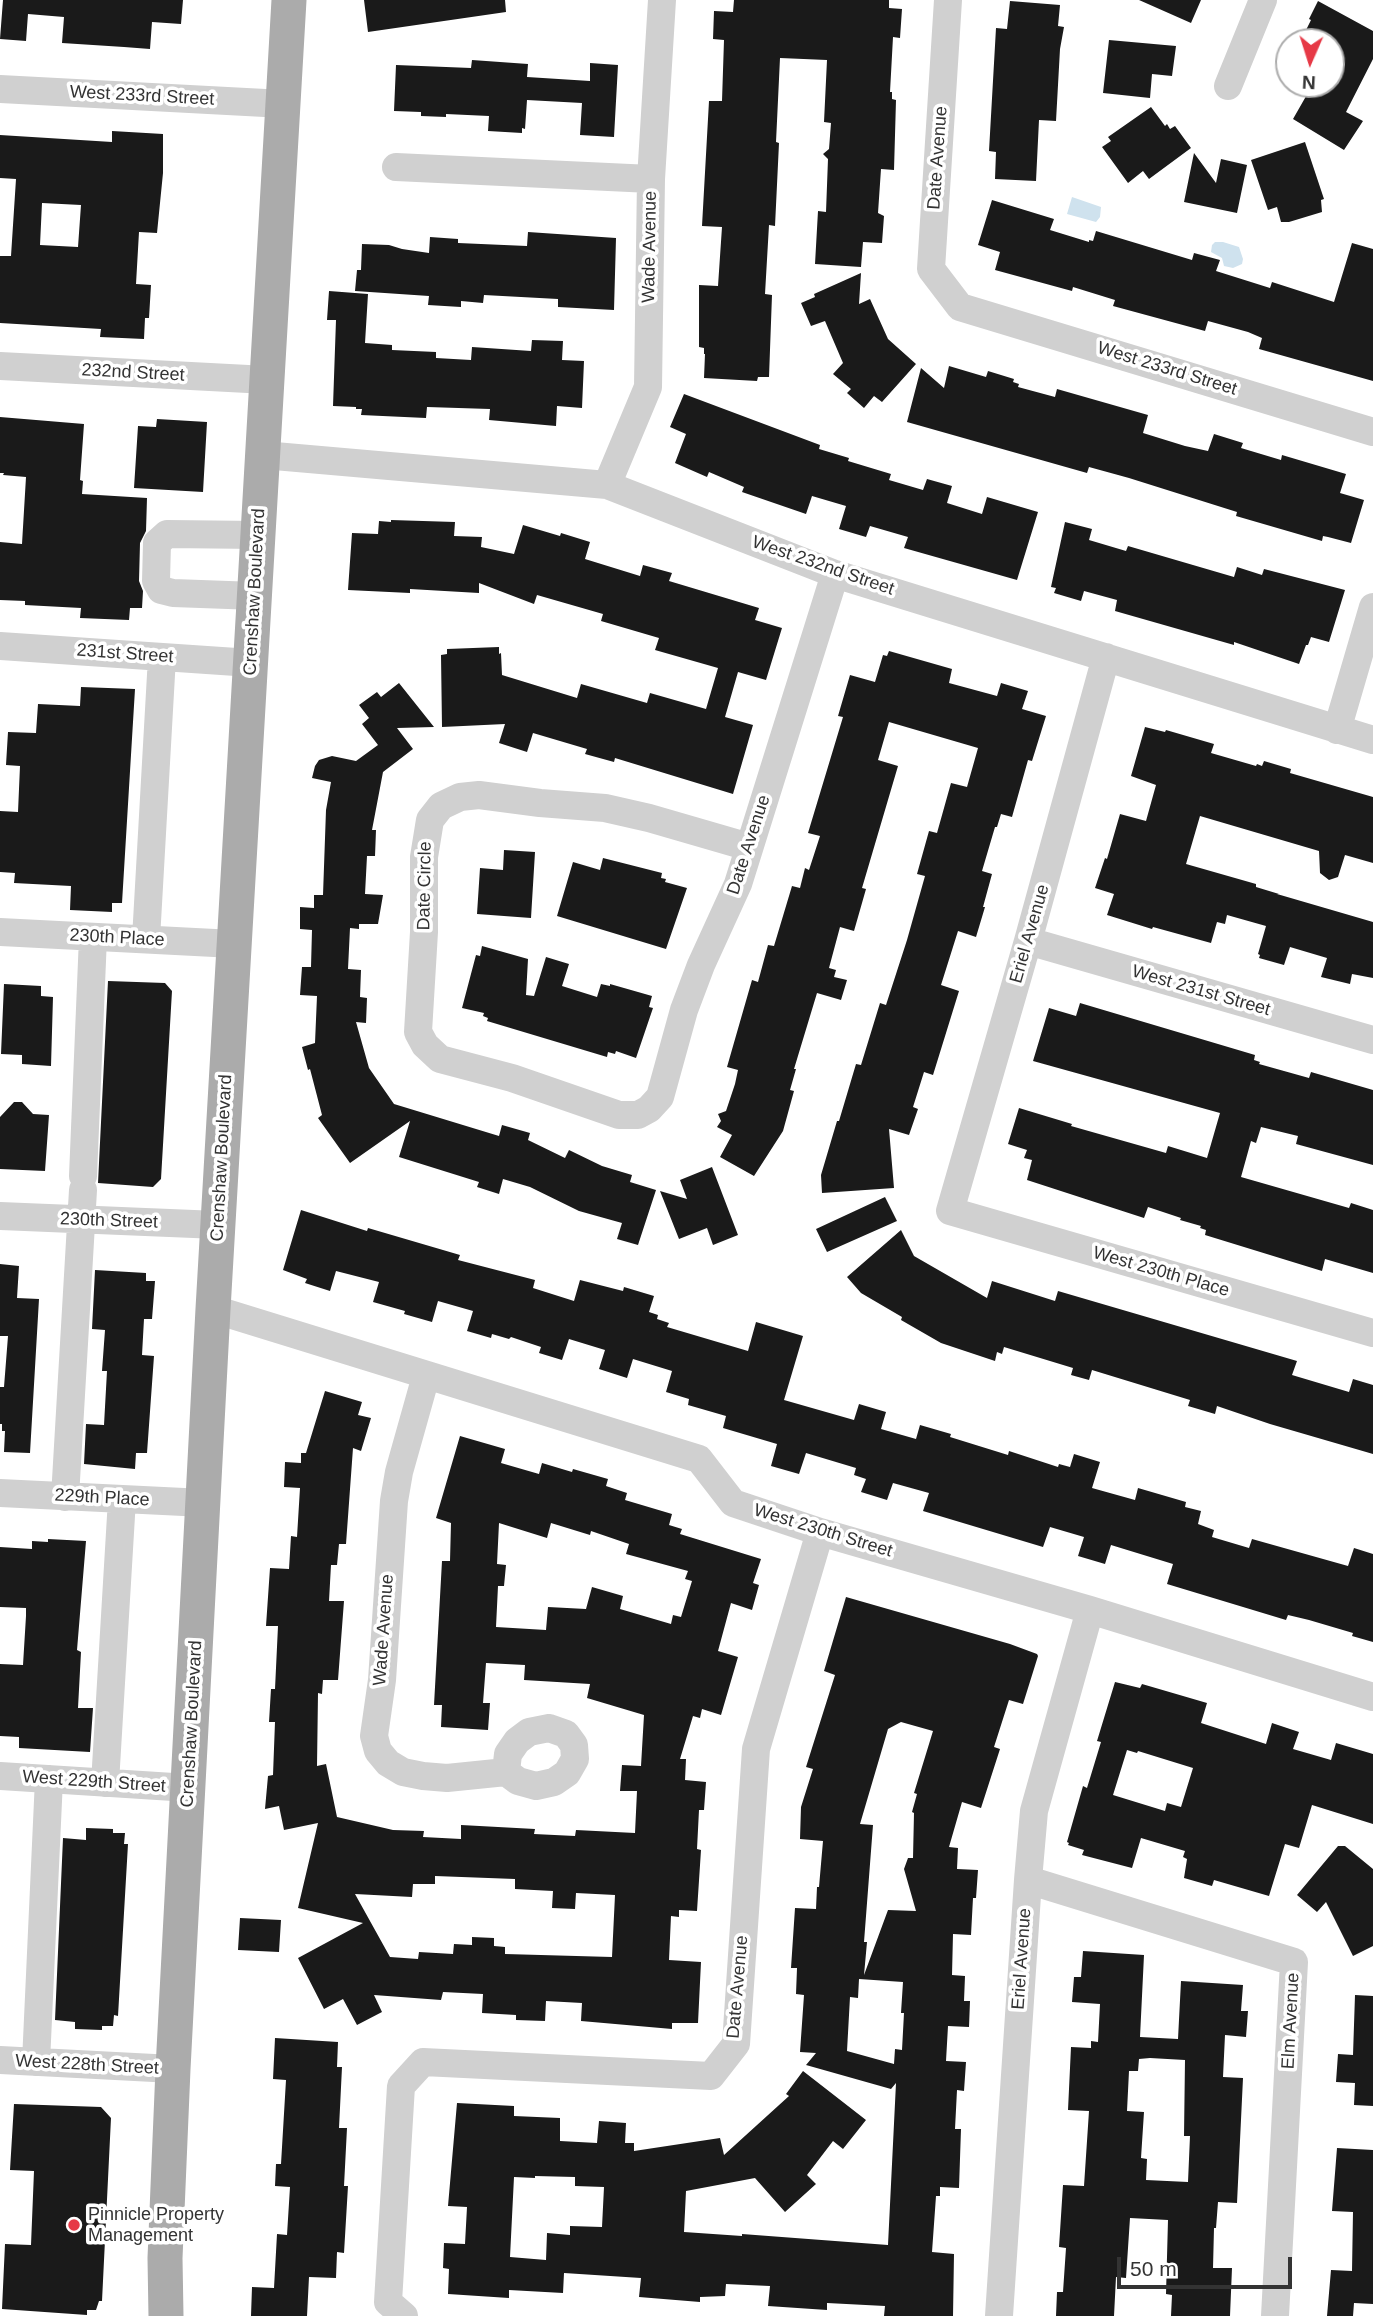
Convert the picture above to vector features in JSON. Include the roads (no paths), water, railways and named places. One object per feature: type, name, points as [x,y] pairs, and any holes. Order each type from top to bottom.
[{"type":"main road","name":"Crenshaw Boulevard","points":[[166,2316],[165,2258],[173,2070],[213,1309],[289,0]]},
{"type":"street","name":"Wade Avenue","points":[[607,485],[648,387],[651,179],[662,0]]},
{"type":"street","name":"Date Avenue","points":[[948,0],[931,269],[960,307]]},
{"type":"street","points":[[1228,86],[1263,0]]},
{"type":"street","name":"West 233rd Street","points":[[0,89],[284,104]]},
{"type":"street","points":[[396,167],[651,179]]},
{"type":"street","name":"West 233rd Street","points":[[960,307],[1373,432]]},
{"type":"street","name":"232nd Street","points":[[0,366],[267,380]]},
{"type":"street","name":"West 232nd Street","points":[[263,455],[607,485],[835,573],[1373,740]]},
{"type":"street","points":[[256,596],[173,593],[161,590],[156,582],[157,543],[167,534],[258,535]]},
{"type":"street","name":"Date Avenue","points":[[649,1109],[660,1097],[684,1010],[701,965],[738,884],[835,573]]},
{"type":"street","points":[[1337,730],[1373,607]]},
{"type":"street","name":"231st Street","points":[[0,646],[251,663]]},
{"type":"street","points":[[146,939],[162,657]]},
{"type":"street","name":"Eriel Avenue","points":[[950,1211],[1106,657]]},
{"type":"street","name":"Date Circle","points":[[649,1109],[638,1115],[620,1115],[512,1078],[440,1059],[425,1045],[418,1032],[418,1010],[424,932],[424,857],[430,820],[441,806],[460,797],[479,794],[540,803],[605,808],[750,847]]},
{"type":"street","name":"230th Place","points":[[0,932],[234,944]]},
{"type":"street","points":[[65,1497],[83,1183],[93,937]]},
{"type":"street","name":"West 231st Street","points":[[1028,941],[1373,1040]]},
{"type":"street","name":"West 230th Place","points":[[950,1211],[1373,1333]]},
{"type":"street","name":"230th Street","points":[[0,1216],[218,1225]]},
{"type":"street","name":"West 230th Street","points":[[213,1309],[699,1459],[733,1503],[820,1532],[1090,1610],[1373,1697]]},
{"type":"street","name":"Wade Avenue","points":[[426,1376],[399,1472],[394,1501],[382,1680],[374,1737],[378,1751],[388,1763],[403,1772],[447,1778],[506,1772]]},
{"type":"street","name":"229th Place","points":[[0,1493],[204,1503]]},
{"type":"street","points":[[105,1783],[122,1500]]},
{"type":"street","name":"Date Avenue","points":[[396,2309],[401,2086],[423,2062],[711,2076],[736,2044],[756,1749],[820,1532]]},
{"type":"street","name":"Eriel Avenue","points":[[999,2316],[1034,1811],[1090,1610]]},
{"type":"street","name":"West 229th Street","points":[[0,1776],[189,1788]]},
{"type":"street","points":[[36,2062],[50,1779]]},
{"type":"street","name":"Elm Avenue","points":[[1028,1880],[1294,1962],[1275,2316]]},
{"type":"street","name":"West 228th Street","points":[[0,2060],[173,2070]]},
{"type":"water","points":[[1072,197],[1101,207],[1100,217],[1096,222],[1067,214]]},
{"type":"water","points":[[1215,242],[1239,247],[1242,264],[1233,268],[1224,266],[1222,258],[1211,252]]},
{"type":"place","name":"Pinnicle Property Management","points":[[74,2225]]}]
